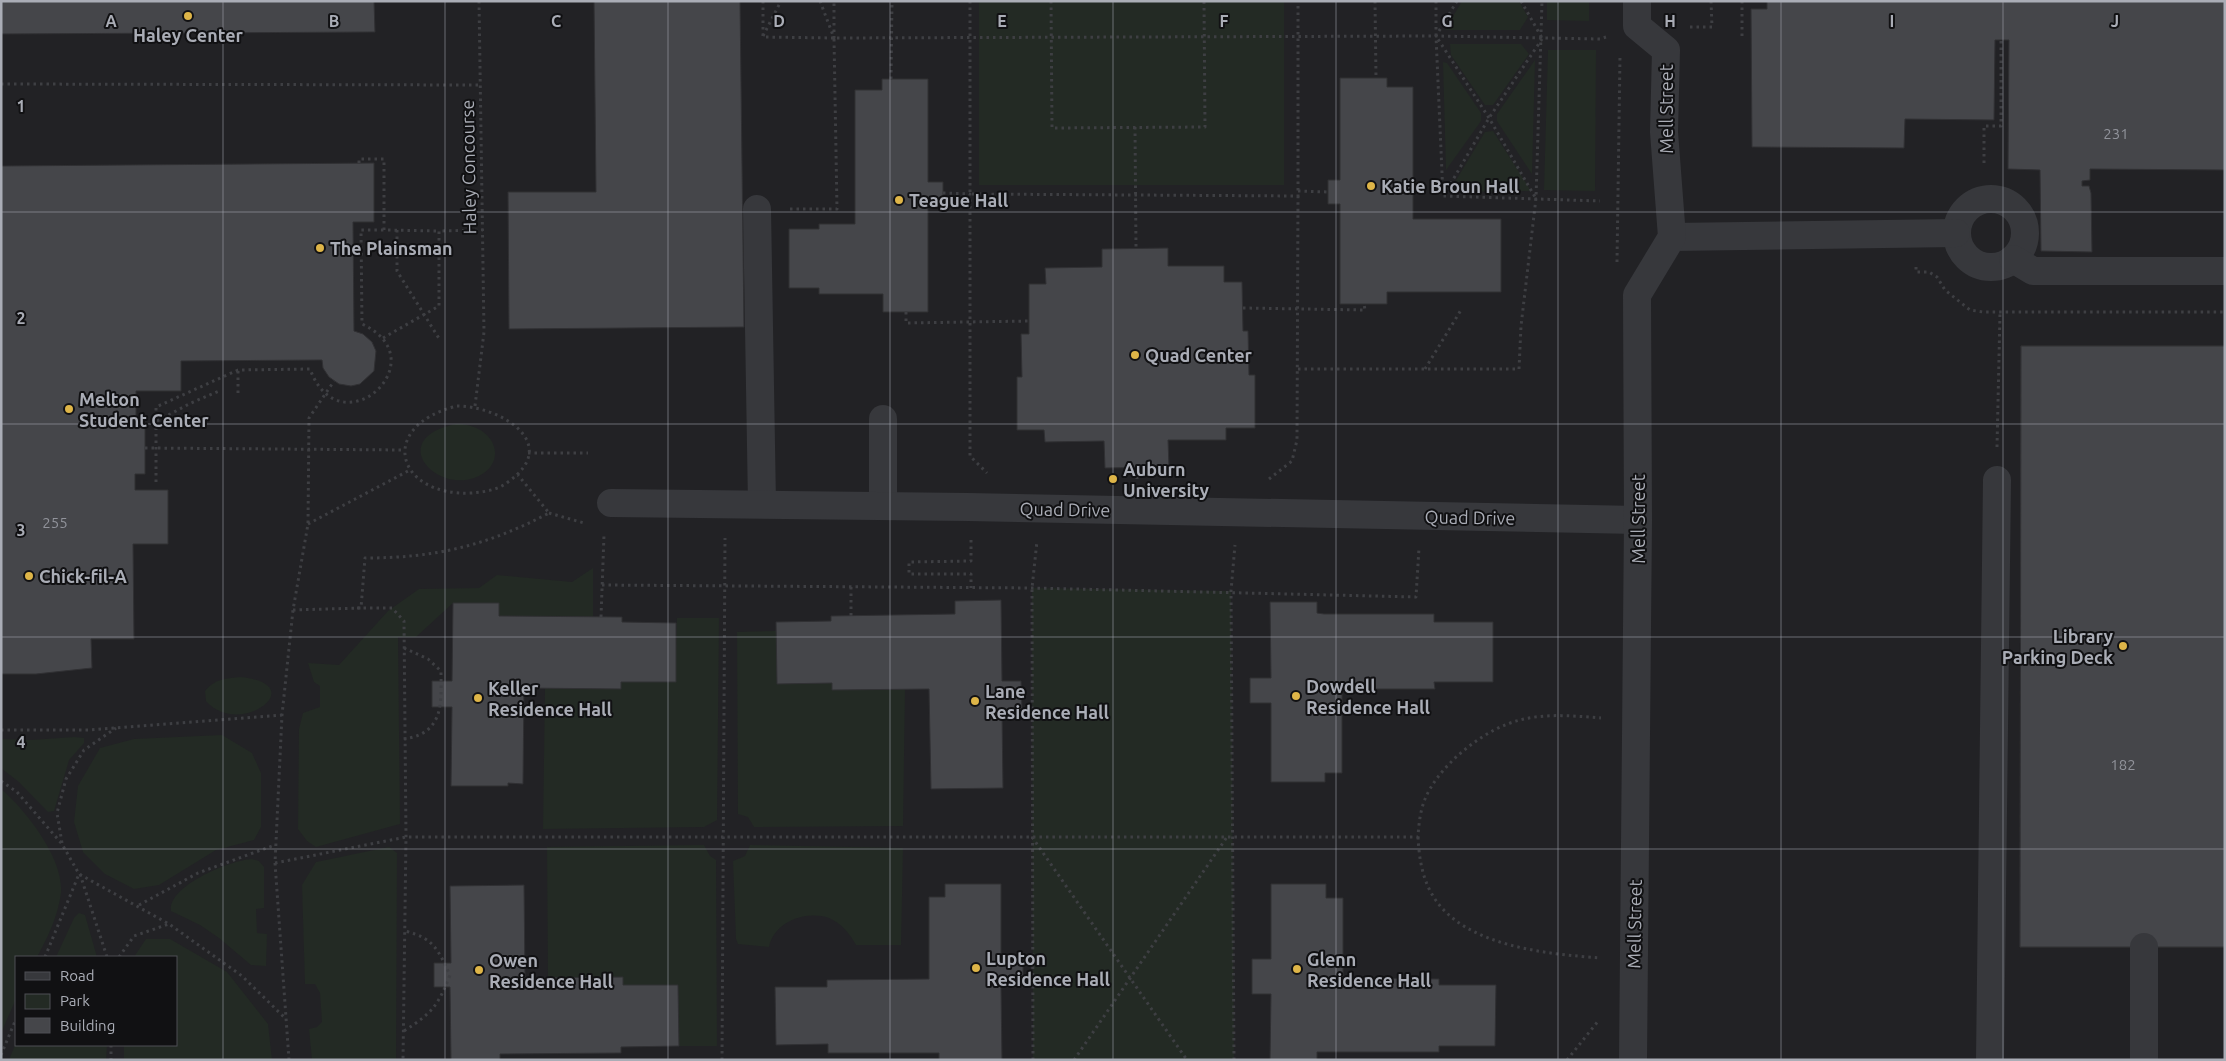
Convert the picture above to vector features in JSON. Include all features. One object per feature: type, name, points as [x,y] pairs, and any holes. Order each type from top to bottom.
[{"type":"street","name":"Mell Street","points":[[1637,13],[1666,50],[1665,141],[1672,237]]},
{"type":"street","points":[[1989,199],[2006,202],[2016,209],[2025,229],[2020,251],[2013,260],[1992,268],[1972,262],[1963,254],[1956,233],[1958,222],[1964,211],[1973,204],[1989,199]]},
{"type":"street","points":[[757,210],[762,504]]},
{"type":"street","points":[[1637,295],[1672,237],[1956,233]]},
{"type":"street","points":[[2013,260],[2033,271],[2225,271]]},
{"type":"street","name":"Mell Street","points":[[1627,1055],[1638,520],[1637,295]]},
{"type":"street","points":[[883,419],[883,506]]},
{"type":"street","points":[[1990,1060],[1997,480]]},
{"type":"street","name":"Quad Drive","points":[[611,503],[883,506],[1638,520]]},
{"type":"street","points":[[2144,947],[2144,1060]]},
{"type":"path","name":"Haley Concourse","points":[[475,406],[484,332],[479,1]]},
{"type":"path","points":[[763,1],[763,37]]},
{"type":"path","points":[[763,37],[781,1]]},
{"type":"path","points":[[820,1],[834,38]]},
{"type":"path","points":[[757,210],[837,210],[834,1]]},
{"type":"path","points":[[970,1],[970,456],[993,479]]},
{"type":"path","points":[[1052,1],[1052,128],[1205,127],[1204,1]]},
{"type":"path","points":[[1262,480],[1270,479],[1292,461],[1297,440],[1298,1]]},
{"type":"path","points":[[1375,1],[1376,78]]},
{"type":"path","points":[[1436,1],[1443,196]]},
{"type":"path","points":[[1436,36],[1457,1]]},
{"type":"path","points":[[1521,1],[1542,38]]},
{"type":"path","points":[[1298,369],[1518,369],[1521,326],[1536,198],[1542,1]]},
{"type":"path","points":[[1682,27],[1712,27],[1711,1]]},
{"type":"path","points":[[1742,1],[1742,39]]},
{"type":"path","points":[[891,79],[892,2]]},
{"type":"path","points":[[1637,13],[1620,50],[1620,176],[1617,203],[1617,266],[1637,295]]},
{"type":"path","points":[[763,37],[1375,38],[1436,36],[1600,39]]},
{"type":"path","points":[[1436,36],[1489,118],[1536,198]]},
{"type":"path","points":[[1443,196],[1489,118],[1542,38]]},
{"type":"path","points":[[1984,163],[1984,126],[2001,126],[2001,40]]},
{"type":"path","points":[[1,84],[480,85]]},
{"type":"path","points":[[1135,127],[1136,249]]},
{"type":"path","points":[[359,163],[359,159],[384,160],[384,230]]},
{"type":"path","points":[[1298,191],[1328,192]]},
{"type":"path","points":[[943,194],[1298,196]]},
{"type":"path","points":[[1443,196],[1600,201]]},
{"type":"path","points":[[156,482],[156,407],[238,370],[310,369],[315,382],[324,393],[336,400],[349,403],[367,398],[382,387],[389,375],[391,363],[389,350],[382,338],[374,329],[362,324],[361,230],[483,230]]},
{"type":"path","points":[[397,230],[397,271],[440,340]]},
{"type":"path","points":[[382,338],[440,306],[440,231]]},
{"type":"path","points":[[1243,308],[1365,310],[1364,304]]},
{"type":"path","points":[[1425,370],[1460,310]]},
{"type":"path","points":[[906,312],[906,323],[1029,321]]},
{"type":"path","points":[[1997,480],[2000,313]]},
{"type":"path","points":[[238,370],[238,394]]},
{"type":"path","points":[[288,1060],[275,863],[282,715],[293,610],[308,524],[309,418],[324,393],[334,381]]},
{"type":"path","points":[[157,421],[219,391],[220,394]]},
{"type":"path","points":[[457,406],[475,406],[498,414],[516,425],[524,433],[528,442],[525,465],[518,475],[504,486],[483,492],[463,494],[432,487],[410,470],[404,450],[406,438],[428,415],[457,406]]},
{"type":"path","points":[[145,448],[404,450]]},
{"type":"path","points":[[528,453],[588,453]]},
{"type":"path","points":[[308,524],[410,470]]},
{"type":"path","points":[[518,475],[549,513],[586,524]]},
{"type":"path","points":[[357,608],[360,608],[365,558],[431,555],[502,537],[549,513]]},
{"type":"path","points":[[602,617],[604,529]]},
{"type":"path","points":[[722,1060],[725,531]]},
{"type":"path","points":[[971,534],[971,561],[909,562],[909,574],[971,574],[971,588]]},
{"type":"path","points":[[1033,1060],[1032,588],[1037,534]]},
{"type":"path","points":[[1234,1060],[1231,591],[1236,537]]},
{"type":"path","points":[[602,586],[1032,588],[1231,591],[1416,597],[1420,540]]},
{"type":"path","points":[[851,587],[851,616]]},
{"type":"path","points":[[293,610],[392,608],[404,621],[406,837],[403,1060]]},
{"type":"path","points":[[404,648],[428,659],[441,671],[442,692],[442,707],[429,729],[413,738],[404,739]]},
{"type":"path","points":[[1,730],[88,730],[282,715]]},
{"type":"path","points":[[1601,718],[1565,716],[1521,719],[1502,726],[1452,763],[1437,778],[1422,805],[1418,837],[1421,866],[1426,881],[1433,897],[1453,918],[1480,934],[1513,945],[1560,955],[1601,958]]},
{"type":"path","points":[[62,844],[58,813],[66,779],[84,750],[118,727]]},
{"type":"path","points":[[1,781],[17,792],[62,844],[79,874],[107,956]]},
{"type":"path","points":[[275,863],[406,837],[1418,837]]},
{"type":"path","points":[[1032,837],[1187,1060]]},
{"type":"path","points":[[1074,1060],[1228,837]]},
{"type":"path","points":[[139,905],[198,872],[275,845]]},
{"type":"path","points":[[79,874],[139,905],[169,924],[242,976],[286,1019]]},
{"type":"path","points":[[45,956],[79,874]]},
{"type":"path","points":[[121,956],[134,936],[169,924]]},
{"type":"path","points":[[403,1032],[428,1016],[441,997],[450,975],[438,950],[423,935],[405,930]]},
{"type":"path","points":[[1567,1060],[1600,1020]]},
{"type":"path","points":[[1,1055],[15,1021]]},
{"type":"path","points":[[111,1046],[111,1060]]},
{"type":"shaded area","name":"Auburn University","points":[[1,1],[2225,1],[2225,1060],[1,1060]]},
{"type":"green space","points":[[979,1],[1284,1],[1284,185],[979,185]]},
{"type":"green space","points":[[1462,1],[1519,1],[1528,17],[1520,30],[1445,30]]},
{"type":"green space","points":[[1547,1],[1589,1],[1589,21],[1547,20]]},
{"type":"green space","points":[[1450,44],[1521,44],[1529,54],[1493,105],[1485,105],[1451,55]]},
{"type":"green space","points":[[1548,50],[1596,50],[1595,191],[1544,190]]},
{"type":"green space","points":[[1535,60],[1532,174],[1497,121],[1497,114]]},
{"type":"green space","points":[[1443,62],[1447,63],[1481,113],[1481,121],[1446,170]]},
{"type":"green space","points":[[1493,131],[1531,191],[1449,192],[1485,132]]},
{"type":"green space","points":[[456,424],[470,426],[481,431],[494,446],[495,455],[492,464],[485,472],[474,478],[459,480],[444,477],[432,471],[424,462],[421,451],[424,440],[435,431]]},
{"type":"green space","points":[[593,568],[593,617],[499,616],[498,603],[453,603],[416,637],[398,637],[400,824],[316,847],[307,841],[298,829],[299,729],[303,713],[320,707],[320,686],[314,682],[308,663],[339,665],[388,611],[419,589],[479,588],[497,575],[572,582]]},
{"type":"green space","points":[[1032,588],[1231,591],[1234,1060],[1033,1060]]},
{"type":"green space","points":[[677,618],[719,618],[717,820],[704,827],[543,829],[545,688],[621,689],[621,682],[675,682]]},
{"type":"green space","points":[[776,631],[777,684],[832,683],[833,690],[905,689],[903,826],[754,827],[748,817],[738,814],[737,632]]},
{"type":"green space","points":[[241,677],[262,682],[271,689],[270,698],[263,706],[251,712],[236,714],[220,711],[206,701],[205,691],[212,684],[226,679]]},
{"type":"green space","points":[[222,735],[252,753],[261,773],[261,827],[254,840],[216,850],[159,885],[134,889],[105,874],[83,852],[74,822],[78,786],[100,748],[134,739]]},
{"type":"green space","points":[[84,738],[84,743],[69,760],[54,811],[48,812],[19,782],[1,768],[1,739],[31,740]]},
{"type":"green space","points":[[1,789],[21,809],[42,836],[56,865],[61,893],[58,910],[38,956],[15,956],[15,1001],[1,1033]]},
{"type":"green space","points":[[704,845],[710,856],[716,860],[717,1046],[679,1046],[678,985],[623,985],[623,977],[548,978],[547,847]]},
{"type":"green space","points":[[750,845],[903,848],[901,945],[856,945],[845,929],[833,920],[820,916],[801,917],[792,920],[777,931],[769,947],[738,944],[736,939],[733,861],[745,856]]},
{"type":"green space","points":[[389,847],[397,853],[396,1060],[312,1060],[309,1029],[317,1027],[322,1022],[320,993],[315,984],[305,984],[302,885],[316,862]]},
{"type":"green space","points":[[252,859],[259,861],[264,867],[264,908],[256,909],[257,933],[267,934],[266,966],[251,965],[200,925],[171,911],[172,902],[179,892],[189,884],[216,869],[242,860]]},
{"type":"green space","points":[[79,913],[85,915],[97,956],[56,956],[74,918]]},
{"type":"green space","points":[[146,939],[170,939],[227,972],[268,1024],[272,1060],[124,1060],[124,1046],[178,1046],[178,956],[135,956]]},
{"type":"green space","points":[[15,1045],[107,1046],[106,1060],[9,1060]]},
{"type":"building","name":"Haley Center","points":[[1,1],[374,1],[375,32],[1,34]]},
{"type":"building","points":[[594,1],[740,1],[744,327],[509,329],[508,192],[596,192]]},
{"type":"building","points":[[1767,1],[2225,1],[2225,170],[2090,169],[2090,180],[2082,181],[2082,186],[2089,186],[2091,193],[2092,252],[2041,251],[2040,170],[2008,169],[2009,40],[1995,40],[1994,120],[1905,119],[1904,148],[1752,147],[1751,9],[1767,9]]},
{"type":"building","name":"Katie Broun Hall","points":[[1340,78],[1387,78],[1387,87],[1413,87],[1413,219],[1501,219],[1501,292],[1387,292],[1387,304],[1340,304],[1340,204],[1328,204],[1328,180],[1340,180]]},
{"type":"building","name":"Teague Hall","points":[[882,79],[928,79],[928,182],[943,182],[943,206],[928,206],[928,312],[883,312],[883,294],[819,294],[819,288],[789,288],[789,229],[819,229],[819,224],[855,224],[855,90],[882,90]]},
{"type":"building","name":"Melton Student Center","points":[[374,163],[374,222],[353,222],[354,331],[363,334],[372,342],[376,351],[374,371],[360,384],[351,386],[339,384],[329,377],[323,368],[322,360],[181,361],[181,391],[136,391],[136,426],[145,426],[145,474],[135,474],[135,490],[168,490],[168,544],[133,544],[134,639],[91,639],[92,668],[36,674],[1,674],[1,166]]},
{"type":"building","name":"Quad Center","points":[[1168,248],[1168,266],[1224,266],[1224,282],[1242,282],[1243,331],[1248,331],[1249,375],[1255,375],[1255,428],[1226,428],[1226,440],[1168,440],[1169,467],[1105,468],[1104,441],[1045,442],[1044,430],[1017,430],[1017,377],[1022,377],[1021,334],[1029,334],[1029,284],[1046,284],[1045,268],[1102,267],[1102,249]]},
{"type":"building","name":"Library Parking Deck","points":[[2021,346],[2225,346],[2225,947],[2020,947]],"holes":[[[2167,397],[2170,581],[2120,582],[2117,398]]]},
{"type":"building","name":"Library Parking Deck","points":[[2021,346],[2225,346],[2225,947],[2020,947]]},
{"type":"building","name":"Lane Residence Hall","points":[[1001,600],[1002,681],[1021,681],[1022,711],[1002,711],[1003,788],[931,789],[929,689],[832,690],[832,683],[777,684],[776,622],[831,621],[831,616],[955,614],[955,601]]},
{"type":"building","name":"Dowdell Residence Hall","points":[[1270,602],[1317,602],[1317,613],[1324,614],[1434,614],[1434,622],[1493,622],[1493,682],[1434,682],[1435,689],[1342,689],[1342,773],[1325,773],[1325,782],[1271,782],[1271,703],[1250,703],[1250,678],[1271,678]]},
{"type":"building","name":"Keller Residence Hall","points":[[453,603],[499,603],[499,616],[622,617],[622,622],[676,623],[676,682],[621,682],[621,689],[524,688],[523,784],[508,783],[508,786],[451,786],[452,707],[432,707],[432,681],[452,681]]},
{"type":"building","name":"Lupton Residence Hall","points":[[945,884],[1001,884],[1001,957],[1023,957],[1023,987],[1001,987],[1002,1060],[939,1060],[939,1053],[828,1053],[828,1044],[776,1045],[775,987],[827,987],[827,980],[929,979],[929,897],[945,897]]},
{"type":"building","name":"Glenn Residence Hall","points":[[1271,884],[1326,884],[1326,898],[1343,898],[1343,978],[1439,979],[1439,985],[1496,985],[1495,1046],[1439,1046],[1439,1052],[1317,1052],[1317,1060],[1270,1060],[1271,994],[1252,994],[1252,959],[1271,959]]},
{"type":"building","name":"Owen Residence Hall","points":[[524,885],[525,978],[623,977],[623,985],[678,985],[679,1046],[621,1047],[621,1053],[500,1054],[500,1060],[451,1060],[450,987],[434,987],[434,963],[451,963],[450,886]]},
{"type":"place","name":"Haley Center","points":[[188,16]]},
{"type":"place","name":"Katie Broun Hall","points":[[1371,186]]},
{"type":"place","name":"Teague Hall","points":[[899,200]]},
{"type":"place","name":"The Plainsman","points":[[320,248]]},
{"type":"place","name":"Quad Center","points":[[1135,355]]},
{"type":"place","name":"Melton Student Center","points":[[69,409]]},
{"type":"place","name":"Auburn University","points":[[1113,479]]},
{"type":"place","name":"Chick-fil-A","points":[[29,576]]},
{"type":"place","name":"Library Parking Deck","points":[[2123,646]]},
{"type":"place","name":"Dowdell Residence Hall","points":[[1296,696]]},
{"type":"place","name":"Keller Residence Hall","points":[[478,698]]},
{"type":"place","name":"Lane Residence Hall","points":[[975,701]]},
{"type":"place","name":"Lupton Residence Hall","points":[[976,968]]},
{"type":"place","name":"Glenn Residence Hall","points":[[1297,969]]},
{"type":"place","name":"Owen Residence Hall","points":[[479,970]]}]
